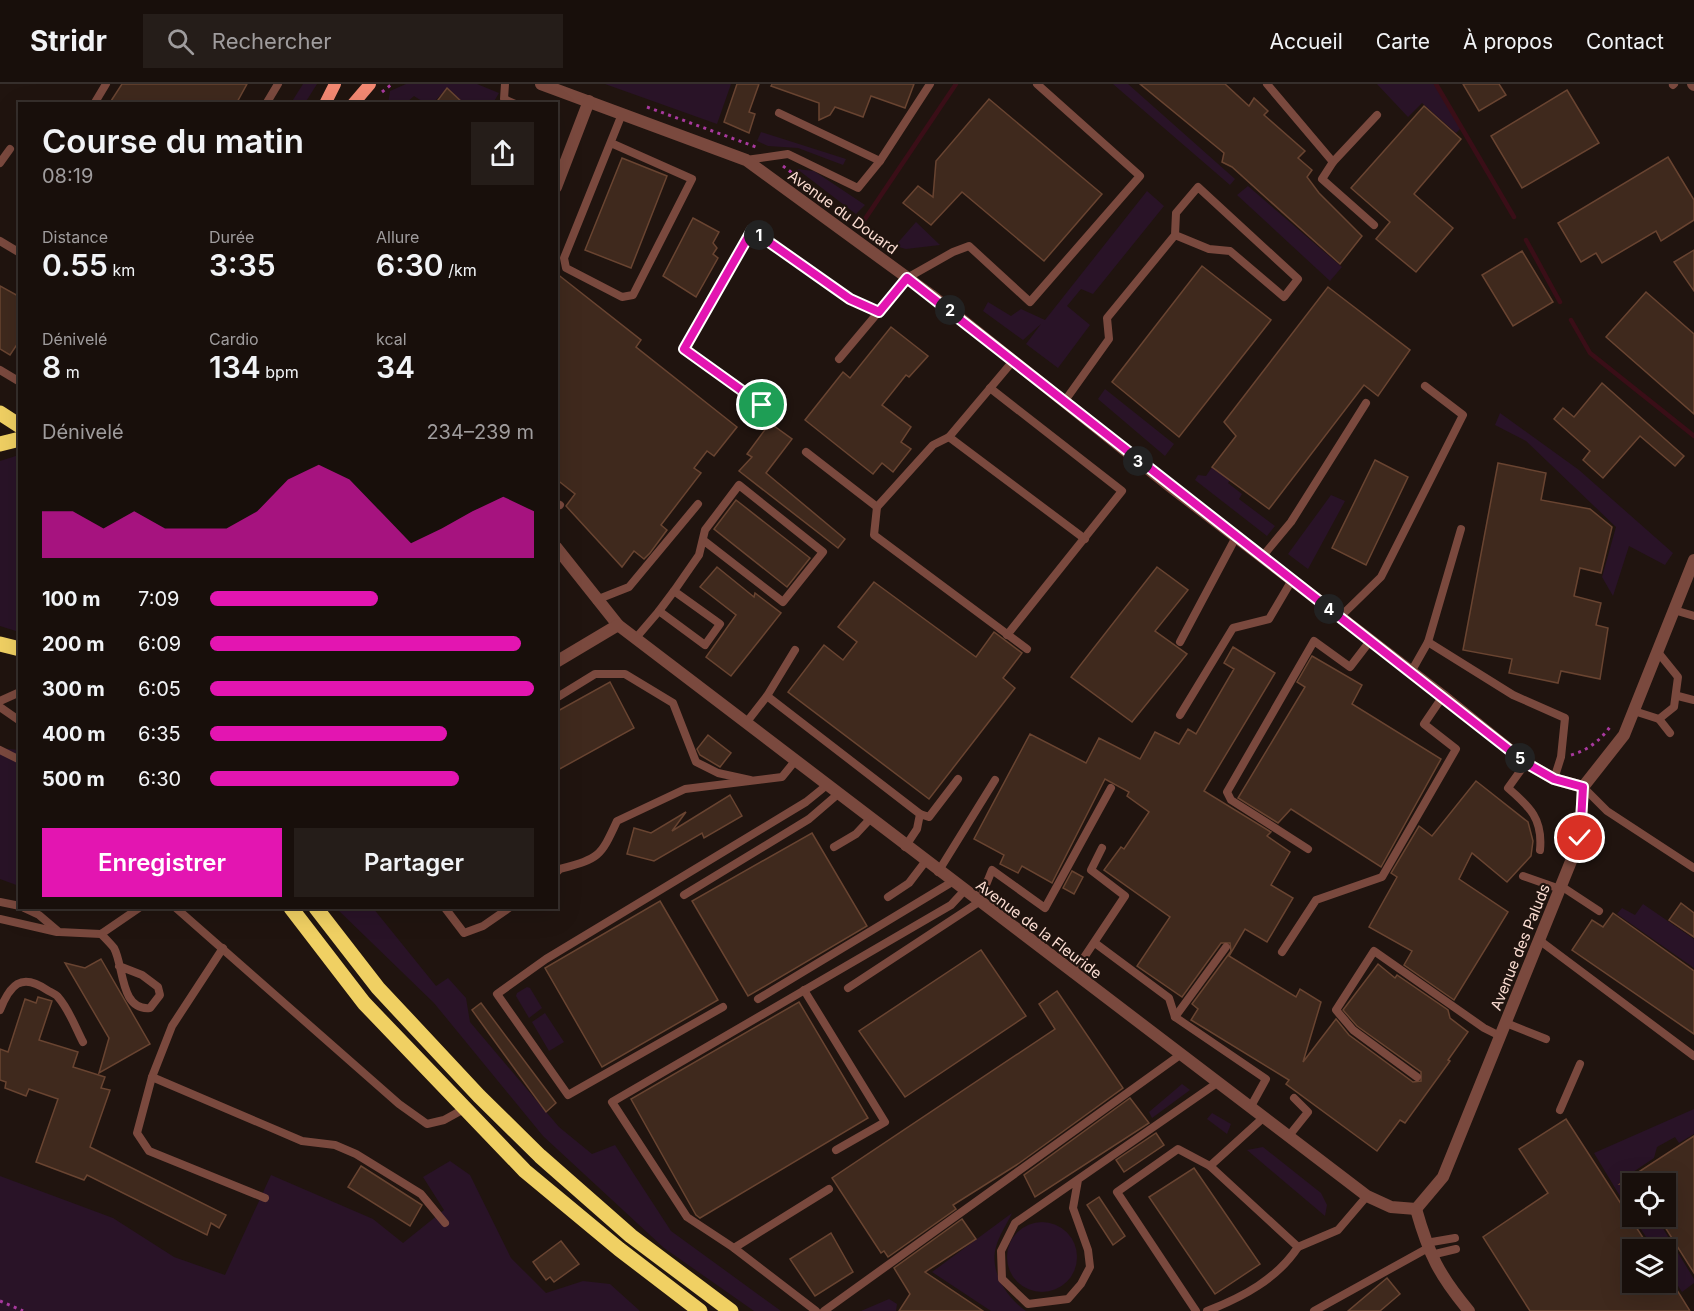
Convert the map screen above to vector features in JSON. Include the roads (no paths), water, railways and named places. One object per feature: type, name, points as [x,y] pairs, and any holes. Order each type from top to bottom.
[{"type":"main road","points":[[0,413],[18,425]]},
{"type":"main road","points":[[0,444],[18,440]]},
{"type":"main road","points":[[0,644],[18,648]]},
{"type":"main road","points":[[292,909],[364,1003],[525,1171],[619,1250],[700,1311]]},
{"type":"main road","points":[[317,909],[378,988],[486,1104],[540,1156],[631,1236],[731,1311]]},
{"type":"street","points":[[326,102],[335,84]]},
{"type":"street","points":[[355,102],[370,84]]},
{"type":"street","name":"Avenue du Douard","points":[[541,84],[746,160],[907,278],[1526,763],[1554,779],[1583,787]]},
{"type":"street","points":[[558,183],[589,101]]},
{"type":"street","name":"Avenue de la Fleuride","points":[[558,550],[618,625],[905,847],[1367,1196],[1391,1207],[1416,1209]]},
{"type":"street","points":[[1583,787],[1624,735],[1674,610],[1688,588],[1694,560]]},
{"type":"street","points":[[558,661],[618,625]]},
{"type":"street","name":"Avenue des Paluds","points":[[1416,1209],[1443,1178],[1580,838],[1583,787]]},
{"type":"street","points":[[1416,1209],[1428,1248],[1443,1280],[1469,1311]]},
{"type":"lane","points":[[95,102],[106,84]]},
{"type":"lane","points":[[267,102],[278,84]]},
{"type":"lane","points":[[502,101],[505,84]]},
{"type":"lane","points":[[746,160],[788,154],[858,188],[880,160],[930,84]]},
{"type":"lane","points":[[839,359],[907,278],[953,252],[969,246],[1030,302],[1140,176],[1036,84]]},
{"type":"lane","points":[[1267,84],[1333,162]]},
{"type":"lane","points":[[779,113],[880,160]]},
{"type":"lane","points":[[611,143],[692,179],[633,295],[622,297],[566,268],[564,258],[622,114]]},
{"type":"lane","points":[[1374,225],[1322,179],[1333,162],[1377,116]]},
{"type":"lane","points":[[0,163],[10,149]]},
{"type":"lane","points":[[1064,402],[1109,339],[1107,318],[1175,235],[1176,213],[1198,187],[1298,279],[1284,297],[1230,251],[1209,249],[1175,235]]},
{"type":"lane","points":[[762,405],[684,349],[752,230],[850,299],[879,312]]},
{"type":"lane","points":[[0,241],[18,252]]},
{"type":"lane","points":[[1013,361],[949,437],[933,446],[878,507],[874,535],[1027,649]]},
{"type":"lane","points":[[0,370],[18,381]]},
{"type":"lane","points":[[1340,617],[1381,577],[1463,415],[1425,386]]},
{"type":"lane","points":[[990,388],[1122,492],[1007,635]]},
{"type":"lane","points":[[1262,557],[1291,522],[1366,403]]},
{"type":"lane","points":[[949,437],[1085,539]]},
{"type":"lane","points":[[806,452],[878,507]]},
{"type":"lane","points":[[635,639],[659,611],[699,555],[705,530],[739,485],[824,552],[783,602],[703,540]]},
{"type":"lane","points":[[596,600],[630,586],[698,504]]},
{"type":"lane","points":[[1411,672],[1428,642],[1461,529]]},
{"type":"lane","points":[[1180,642],[1236,537]]},
{"type":"lane","points":[[1180,715],[1233,628],[1269,619],[1292,580]]},
{"type":"lane","points":[[659,611],[705,645],[720,624],[674,591]]},
{"type":"lane","points":[[1674,610],[1694,616]]},
{"type":"lane","points":[[1308,849],[1231,800],[1227,792],[1314,641],[1350,667],[1370,640]]},
{"type":"lane","points":[[1428,642],[1513,695],[1565,718],[1561,757],[1554,779]]},
{"type":"lane","points":[[746,723],[767,696],[795,650]]},
{"type":"lane","points":[[1657,651],[1678,677],[1678,696],[1674,707],[1659,719]]},
{"type":"lane","points":[[558,697],[595,674],[624,674],[672,703],[696,762],[718,772],[757,782]]},
{"type":"lane","points":[[0,701],[18,693]]},
{"type":"lane","points":[[767,696],[920,814],[929,817],[958,780]]},
{"type":"lane","points":[[1282,951],[1316,900],[1382,878],[1456,749],[1424,724],[1443,696]]},
{"type":"lane","points":[[1678,696],[1694,700]]},
{"type":"lane","points":[[0,707],[18,720]]},
{"type":"lane","points":[[1634,711],[1659,719],[1670,733]]},
{"type":"lane","points":[[0,750],[18,759]]},
{"type":"lane","points":[[558,871],[592,860],[604,849],[617,820],[685,789],[757,782],[782,777],[795,762]]},
{"type":"lane","points":[[1526,763],[1508,788],[1526,804],[1539,824],[1542,833],[1540,850]]},
{"type":"lane","points":[[938,872],[994,780]]},
{"type":"lane","points":[[723,1007],[568,1095],[497,994],[546,959],[806,802],[827,785]]},
{"type":"lane","points":[[1583,787],[1607,811],[1694,868]]},
{"type":"lane","points":[[848,988],[979,903],[992,870],[1045,908],[1111,788]]},
{"type":"lane","points":[[684,895],[809,819],[838,794]]},
{"type":"lane","points":[[905,847],[917,829],[920,814]]},
{"type":"lane","points":[[834,847],[856,834],[870,819]]},
{"type":"lane","points":[[1073,974],[1125,896],[1091,870],[1102,848]]},
{"type":"lane","points":[[888,897],[909,883],[925,862]]},
{"type":"lane","points":[[1523,876],[1560,888],[1599,911]]},
{"type":"lane","points":[[758,999],[952,882]]},
{"type":"lane","points":[[816,1311],[734,1248],[687,1216],[612,1102],[951,905],[964,891]]},
{"type":"lane","points":[[0,902],[18,906]]},
{"type":"lane","points":[[26,909],[39,915],[59,932]]},
{"type":"lane","points":[[0,919],[59,932],[101,934],[138,909]]},
{"type":"lane","points":[[177,909],[399,1104],[427,1124],[444,1120],[464,1109]]},
{"type":"lane","points":[[446,909],[464,933],[483,927],[508,909]]},
{"type":"lane","points":[[101,934],[114,949],[124,988],[133,1002],[145,1009],[150,1008],[160,995],[158,987],[142,975],[120,966]]},
{"type":"lane","points":[[1539,940],[1694,1056]]},
{"type":"lane","points":[[1095,943],[1169,998],[1175,1017],[1266,1079],[1250,1108]]},
{"type":"lane","points":[[1175,1017],[1226,947]]},
{"type":"lane","points":[[223,948],[172,1026],[152,1077],[137,1132],[149,1151],[265,1198]]},
{"type":"lane","points":[[1417,1077],[1353,1030],[1336,1010],[1374,951],[1484,1028],[1500,1036]]},
{"type":"lane","points":[[0,1010],[7,993],[15,984],[38,982],[58,997],[83,1042]]},
{"type":"lane","points":[[804,990],[885,1122],[836,1150]]},
{"type":"lane","points":[[1506,1023],[1546,1039]]},
{"type":"lane","points":[[824,1311],[1180,1055]]},
{"type":"lane","points":[[1560,1110],[1580,1064]]},
{"type":"lane","points":[[152,1077],[302,1141],[335,1145],[356,1154],[421,1194],[445,1223]]},
{"type":"lane","points":[[1078,1180],[1073,1208],[1088,1250],[1090,1267],[1081,1284],[1068,1299],[1028,1304],[1002,1279],[1001,1251],[1016,1223],[1217,1083]]},
{"type":"lane","points":[[1288,1137],[1308,1112],[1294,1098]]},
{"type":"lane","points":[[1210,1166],[1263,1118]]},
{"type":"lane","points":[[1196,1311],[1117,1192],[1178,1149],[1210,1166],[1298,1247]]},
{"type":"lane","points":[[734,1248],[829,1189]]},
{"type":"lane","points":[[1208,1311],[1242,1298],[1286,1265],[1298,1247],[1338,1230],[1367,1196]]},
{"type":"lane","points":[[1314,1311],[1428,1248],[1455,1238]]},
{"type":"lane","points":[[1428,1248],[1455,1249]]},
{"type":"waterway","points":[[865,219],[956,84]]},
{"type":"waterway","points":[[1436,84],[1514,217]]},
{"type":"waterway","points":[[1526,240],[1560,302]]},
{"type":"waterway","points":[[1571,320],[1590,353],[1694,436]]}]
